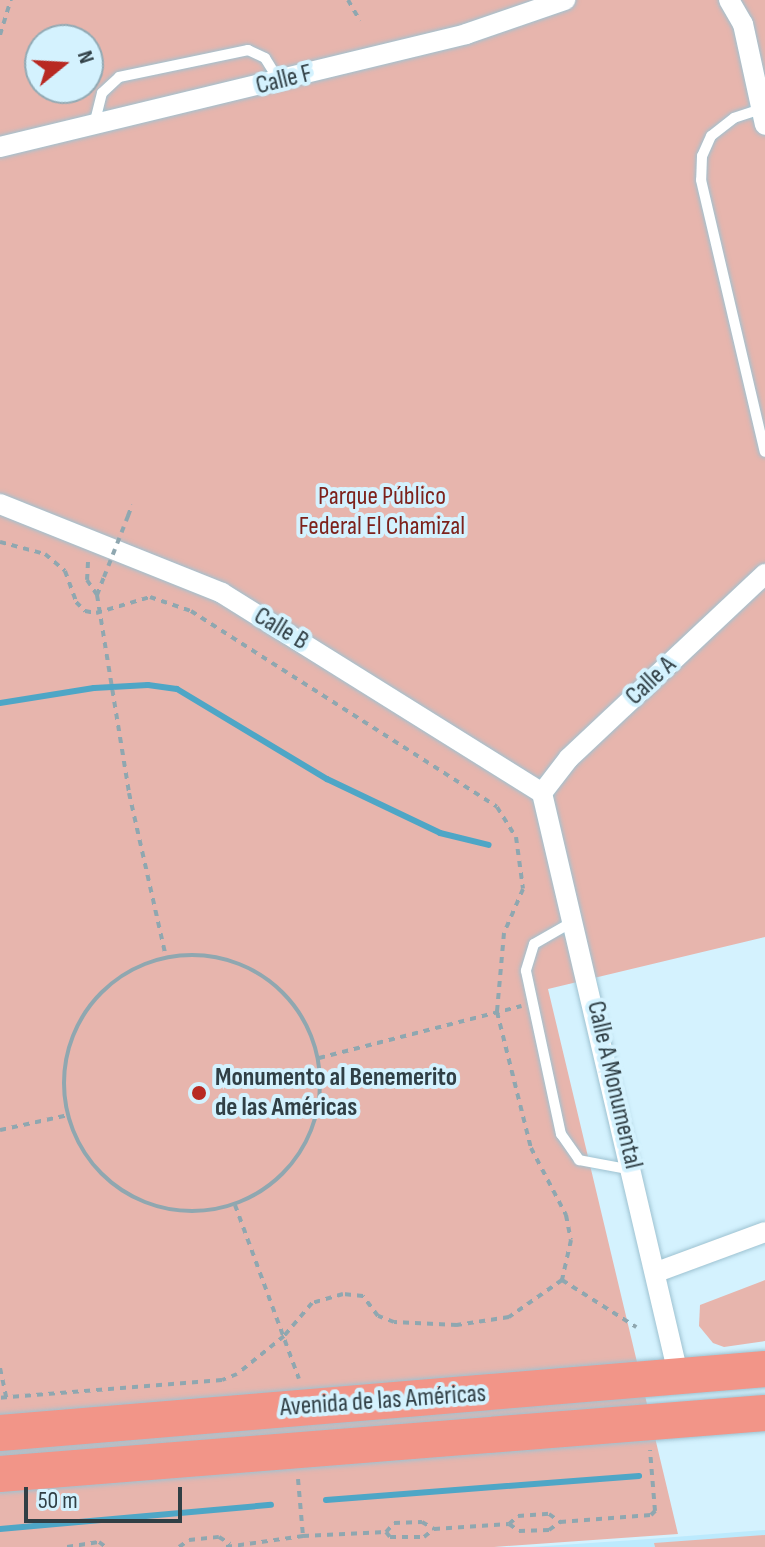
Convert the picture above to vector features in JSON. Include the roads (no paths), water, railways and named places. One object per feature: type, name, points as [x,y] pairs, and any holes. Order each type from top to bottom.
[{"type":"highway","name":"Avenida de las Américas","points":[[4,1422],[302,1407],[765,1369]]},
{"type":"highway","points":[[437,1438],[535,1416],[655,1405],[674,1395],[679,1378]]},
{"type":"highway","name":"Avenida de las Américas","points":[[0,1474],[765,1413]]},
{"type":"street","name":"Calle F","points":[[0,147],[466,34],[565,0]]},
{"type":"street","points":[[729,0],[743,24],[763,117]]},
{"type":"street","name":"Calle B","points":[[0,504],[222,593],[542,793]]},
{"type":"street","name":"Calle A","points":[[542,793],[569,758],[765,574]]},
{"type":"street","name":"Calle A Monumental","points":[[542,793],[634,1170],[679,1378]]},
{"type":"street","points":[[657,1272],[765,1232]]},
{"type":"lane","points":[[94,125],[102,93],[119,77],[248,50],[265,58],[281,81]]},
{"type":"lane","points":[[763,117],[734,118],[711,136],[702,156],[701,180],[765,452]]},
{"type":"lane","points":[[575,920],[534,944],[526,971],[531,1003],[568,1148],[579,1160],[598,1167],[634,1170]]},
{"type":"waterway","points":[[0,703],[94,688],[148,685],[177,689],[327,779],[440,833],[489,845]]},
{"type":"waterway","points":[[326,1500],[639,1476]]},
{"type":"waterway","points":[[0,1529],[271,1505]]},
{"type":"place","name":"Monumento al Benemerito de las Américas","points":[[199,1093]]},
{"type":"park label","name":"Parque Público Federal El Chamizal","points":[[382,512]]}]
